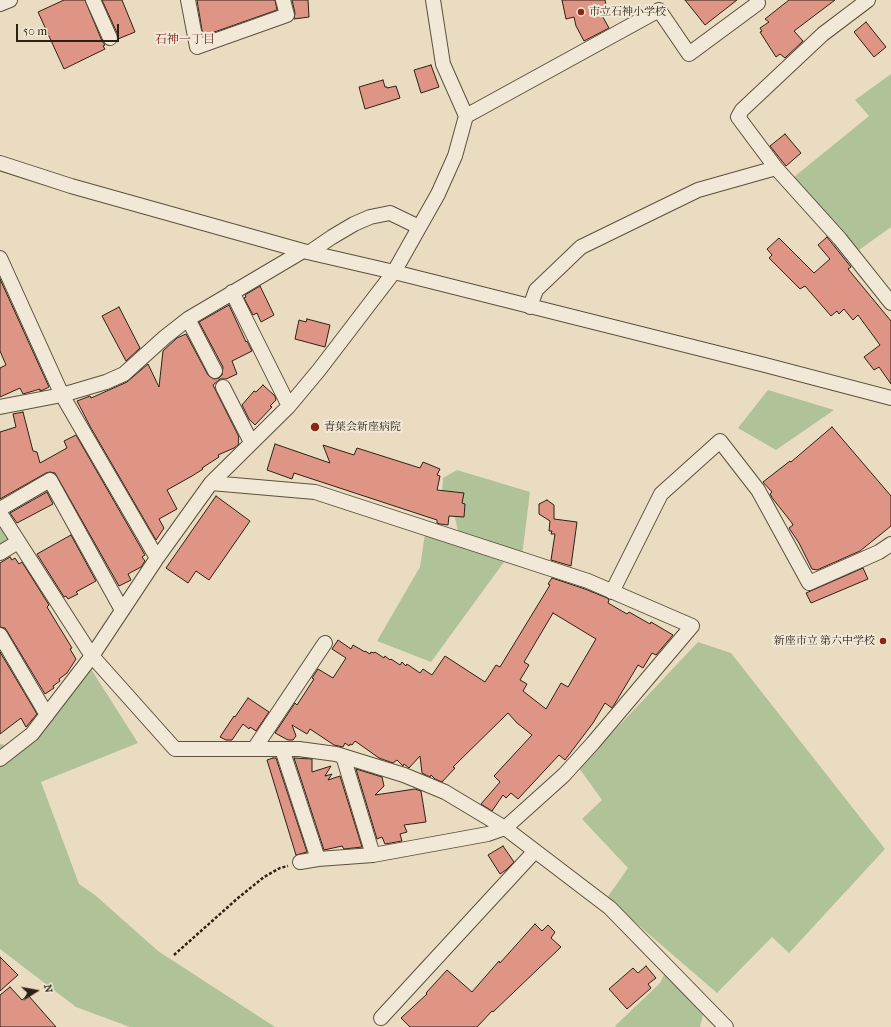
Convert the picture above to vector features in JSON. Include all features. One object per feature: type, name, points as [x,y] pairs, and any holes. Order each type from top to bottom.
[{"type":"street","points":[[0,4],[10,0]]},
{"type":"street","points":[[93,0],[110,38]]},
{"type":"street","points":[[188,0],[197,47],[287,16],[283,0]]},
{"type":"street","points":[[0,759],[32,734],[47,715],[92,656],[157,558],[211,483],[289,406],[319,370],[394,272],[438,194],[455,156],[466,116],[443,64],[433,0]]},
{"type":"street","points":[[868,0],[823,34],[742,110],[738,117],[776,168],[840,239],[891,303]]},
{"type":"street","points":[[466,116],[659,10],[689,54],[758,3]]},
{"type":"street","points":[[0,163],[71,186],[307,252],[394,272],[891,398]]},
{"type":"street","points":[[530,306],[536,290],[582,247],[698,190],[776,168]]},
{"type":"street","points":[[0,407],[62,395],[106,382],[124,374],[165,337],[188,319],[232,292],[307,252],[354,224],[370,217],[390,213],[419,227]]},
{"type":"street","points":[[0,258],[62,395],[157,558]]},
{"type":"street","points":[[232,292],[289,406]]},
{"type":"street","points":[[188,319],[215,371]]},
{"type":"street","points":[[223,387],[251,442]]},
{"type":"street","points":[[612,592],[661,494],[720,441],[758,490],[809,584],[879,552],[891,544]]},
{"type":"street","points":[[0,509],[50,480],[122,610]]},
{"type":"street","points":[[211,483],[315,492],[588,581],[692,626],[564,775],[505,828],[488,834],[373,855],[318,859],[300,862]]},
{"type":"street","points":[[0,514],[92,656],[175,749],[299,749],[336,754],[404,775],[445,792],[505,828],[610,908],[720,1025]]},
{"type":"street","points":[[0,552],[18,542]]},
{"type":"street","points":[[0,635],[47,715]]},
{"type":"street","points":[[254,749],[325,643]]},
{"type":"street","points":[[282,749],[318,859]]},
{"type":"street","points":[[343,756],[373,855]]},
{"type":"street","points":[[381,1018],[535,851]]},
{"type":"path","points":[[174,955],[264,877],[280,868],[300,862]]},
{"type":"green space","points":[[891,74],[891,227],[859,250],[794,177],[869,116],[855,100]]},
{"type":"green space","points":[[768,390],[834,410],[776,450],[738,428]]},
{"type":"green space","points":[[457,470],[530,492],[522,556],[459,535],[452,505],[442,494],[443,478]]},
{"type":"green space","points":[[0,527],[8,539],[0,544]]},
{"type":"green space","points":[[425,534],[504,562],[431,662],[377,641],[420,567]]},
{"type":"green space","points":[[698,642],[731,653],[885,849],[789,953],[772,937],[717,993],[607,898],[628,868],[582,819],[602,800],[579,768]]},
{"type":"green space","points":[[91,669],[138,743],[41,782],[79,884],[95,895],[158,951],[275,1027],[130,1027],[76,1007],[0,949],[0,744],[24,749]]},
{"type":"green space","points":[[665,973],[703,1015],[700,1027],[616,1027],[615,1026],[660,983]]},
{"type":"building","points":[[64,0],[85,0],[105,45],[103,46],[105,49],[64,69],[38,12]]},
{"type":"building","points":[[102,0],[122,0],[135,32],[118,39],[118,35]]},
{"type":"building","points":[[197,0],[275,0],[277,10],[203,36]]},
{"type":"building","points":[[292,0],[308,0],[309,17],[294,19],[295,13]]},
{"type":"building","points":[[562,0],[605,0],[607,11],[600,12],[609,28],[584,41],[576,26],[574,17],[566,19]]},
{"type":"building","name":"市立石神小学校","points":[[685,0],[737,0],[705,25]]},
{"type":"building","points":[[789,0],[835,0],[794,31],[803,41],[785,58],[780,54],[776,57],[760,32],[762,31],[760,28],[769,22],[765,19]]},
{"type":"building","points":[[866,22],[886,47],[874,57],[854,32]]},
{"type":"building","points":[[431,65],[439,87],[421,93],[414,70]]},
{"type":"building","points":[[383,80],[385,87],[387,88],[396,86],[400,98],[365,109],[359,87]]},
{"type":"building","points":[[785,134],[801,153],[786,166],[770,146]]},
{"type":"building","points":[[827,237],[851,267],[848,269],[891,321],[891,384],[879,367],[874,370],[864,357],[880,345],[858,315],[853,320],[844,309],[839,314],[837,311],[831,316],[805,286],[800,289],[769,258],[772,255],[767,249],[779,238],[814,273],[830,259],[818,245]]},
{"type":"building","points":[[0,279],[49,387],[43,390],[40,391],[40,389],[23,394],[20,388],[0,397],[0,368],[6,365],[0,351]]},
{"type":"building","points":[[260,286],[274,315],[261,322],[257,313],[253,315],[244,298],[246,297],[245,295]]},
{"type":"building","points":[[229,305],[246,342],[247,341],[252,351],[232,361],[237,374],[226,379],[220,379],[213,385],[239,437],[239,444],[234,448],[218,455],[219,457],[202,468],[203,469],[167,490],[177,509],[159,519],[164,528],[156,540],[77,401],[90,396],[91,398],[127,382],[148,364],[159,387],[163,351],[177,338],[186,334],[208,375],[214,379],[219,378],[222,375],[223,367],[199,322]]},
{"type":"building","points":[[119,307],[140,348],[126,361],[102,316]]},
{"type":"building","points":[[307,319],[330,325],[325,347],[295,339],[299,320],[306,322]]},
{"type":"building","points":[[263,385],[275,396],[276,400],[270,406],[272,407],[255,425],[249,419],[242,405],[254,391],[256,392]]},
{"type":"building","points":[[23,412],[33,451],[37,452],[40,463],[67,448],[64,441],[76,435],[145,555],[142,557],[145,561],[141,567],[128,574],[131,580],[119,586],[55,473],[46,473],[0,499],[0,432],[16,427],[13,414]]},
{"type":"building","points":[[832,427],[891,496],[891,526],[860,551],[817,570],[812,569],[799,543],[789,528],[793,525],[792,523],[773,499],[770,494],[772,492],[763,482],[790,461],[791,462]]},
{"type":"building","points":[[275,444],[330,463],[323,445],[354,455],[357,448],[420,468],[423,462],[440,469],[437,475],[440,476],[437,490],[464,493],[462,503],[465,504],[464,517],[449,516],[448,525],[440,524],[437,523],[437,520],[294,473],[292,479],[267,470]]},
{"type":"building","points":[[47,492],[53,504],[17,523],[10,513]]},
{"type":"building","points":[[216,496],[250,521],[209,580],[196,571],[188,583],[166,568]]},
{"type":"building","points":[[547,500],[554,505],[554,519],[577,522],[571,566],[551,560],[555,534],[551,534],[552,531],[549,531],[550,521],[539,514],[539,504]]},
{"type":"building","points":[[71,535],[96,581],[76,592],[78,594],[68,599],[66,596],[64,597],[37,554]]},
{"type":"building","points":[[10,557],[12,560],[15,558],[19,564],[22,562],[49,605],[47,607],[72,648],[70,649],[76,659],[67,673],[53,686],[54,688],[45,694],[5,628],[0,627],[0,563]]},
{"type":"building","points":[[863,568],[868,579],[811,603],[806,593]]},
{"type":"building","points":[[552,578],[585,589],[607,598],[609,600],[608,603],[627,614],[629,612],[650,624],[651,622],[673,635],[656,655],[652,653],[643,668],[638,665],[612,708],[605,703],[593,723],[565,760],[559,755],[518,799],[511,793],[506,798],[503,795],[492,811],[481,804],[500,782],[494,776],[532,735],[517,723],[508,713],[453,767],[455,768],[442,782],[435,779],[431,775],[430,777],[422,773],[420,756],[409,768],[404,764],[403,766],[397,760],[393,763],[379,758],[355,741],[349,746],[345,743],[343,747],[334,745],[310,729],[307,734],[292,725],[296,736],[293,740],[288,740],[275,733],[295,703],[297,705],[314,679],[312,678],[318,669],[333,678],[346,658],[332,649],[338,640],[351,649],[353,645],[370,654],[371,652],[375,652],[400,665],[402,662],[406,666],[407,664],[420,673],[423,669],[432,675],[445,656],[485,682],[496,665],[500,667],[550,585],[548,584]],"holes":[[[553,613],[596,639],[568,687],[561,683],[546,709],[523,691],[527,684],[520,680],[529,665],[524,662]]]},
{"type":"building","points":[[0,652],[37,714],[26,727],[21,718],[0,734]]},
{"type":"building","points":[[248,698],[269,712],[256,731],[250,727],[249,729],[243,724],[232,740],[226,740],[220,737],[234,716],[235,717]]},
{"type":"building","points":[[276,758],[307,852],[296,855],[267,760]]},
{"type":"building","points":[[294,758],[312,759],[312,772],[331,766],[325,776],[332,774],[328,780],[340,776],[362,847],[344,849],[342,846],[324,850]]},
{"type":"building","points":[[356,769],[382,777],[384,786],[375,795],[415,789],[421,791],[426,822],[404,825],[407,832],[400,834],[402,841],[385,844],[382,837],[377,839]]},
{"type":"building","points":[[503,846],[514,862],[500,874],[488,855]]},
{"type":"building","points":[[535,924],[542,931],[548,925],[555,932],[551,938],[561,947],[493,1012],[492,1011],[477,1027],[410,1027],[401,1018],[427,994],[426,993],[447,970],[472,992],[499,961],[500,963]]},
{"type":"building","points":[[0,957],[18,975],[0,991]]},
{"type":"building","points":[[646,966],[656,978],[648,984],[651,988],[627,1009],[609,989],[633,968],[638,973]]},
{"type":"building","points":[[10,987],[22,1000],[28,995],[56,1027],[0,1027],[0,995]]},
{"type":"place","name":"市立石神小学校","points":[[581,12]]},
{"type":"place","name":"青葉会新座病院","points":[[315,427]]},
{"type":"place","name":"新座市立 第六中学校","points":[[883,641]]},
{"type":"district","name":"石神一丁目","points":[[185,40]]}]
